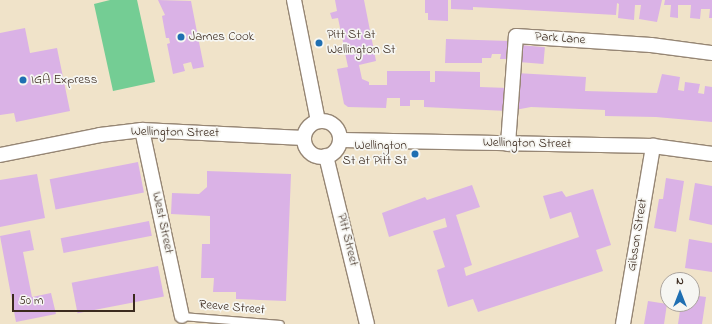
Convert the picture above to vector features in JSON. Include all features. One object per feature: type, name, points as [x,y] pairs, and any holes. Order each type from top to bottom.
[{"type":"street","points":[[294,0],[318,121]]},
{"type":"street","name":"Park Lane","points":[[508,144],[516,36],[651,45],[712,53]]},
{"type":"street","points":[[318,121],[334,125],[341,140],[336,151],[326,156],[310,152],[304,138],[308,127],[318,121]]},
{"type":"street","name":"Wellington Street","points":[[0,155],[100,135],[142,130],[304,138]]},
{"type":"street","name":"West Street","points":[[142,130],[182,316]]},
{"type":"street","name":"Wellington Street","points":[[341,140],[653,146],[712,154]]},
{"type":"street","name":"Gibson Street","points":[[623,324],[653,146]]},
{"type":"street","name":"Pitt Street","points":[[326,156],[367,324]]},
{"type":"lane","name":"Reeve Street","points":[[182,316],[280,324]]},
{"type":"green space","points":[[110,0],[137,0],[155,82],[113,91],[94,4]]},
{"type":"building","name":"James Cook","points":[[158,0],[191,1],[197,32],[194,33],[195,37],[198,37],[204,67],[193,69],[191,62],[183,64],[185,71],[173,74],[167,44],[170,43],[169,38],[166,38],[162,16],[165,15]]},
{"type":"building","points":[[335,0],[364,0],[376,61],[359,65],[362,79],[369,82],[369,85],[387,85],[387,71],[430,71],[430,82],[435,82],[435,71],[480,72],[480,87],[508,88],[507,111],[424,107],[424,100],[410,100],[410,106],[400,106],[400,98],[387,98],[386,108],[348,107],[344,104],[337,69],[348,67],[345,53],[338,55],[337,48],[344,47],[338,18],[332,19],[330,13],[337,11]]},
{"type":"building","points":[[425,0],[448,0],[448,21],[428,20],[428,13],[425,13]]},
{"type":"building","points":[[451,0],[662,0],[657,22],[639,19],[641,5],[635,5],[634,20],[618,18],[619,4],[617,3],[616,15],[473,7],[473,10],[451,9]]},
{"type":"building","points":[[665,0],[712,0],[712,18],[709,18],[710,9],[701,9],[700,19],[690,18],[691,5],[678,5],[678,18],[670,17],[671,5],[664,5]]},
{"type":"building","points":[[25,28],[30,53],[57,48],[70,111],[16,122],[14,113],[0,115],[0,33]]},
{"type":"building","points":[[446,39],[511,41],[510,59],[500,59],[501,54],[492,54],[491,58],[482,58],[482,63],[445,63]]},
{"type":"building","points":[[520,45],[545,47],[543,64],[519,62]]},
{"type":"building","points":[[516,73],[586,77],[585,91],[657,93],[662,74],[680,77],[678,90],[684,91],[685,82],[700,84],[698,93],[704,94],[705,86],[712,87],[712,122],[656,117],[605,116],[605,110],[531,107],[515,110]]},
{"type":"building","points":[[138,162],[144,192],[56,210],[50,179]]},
{"type":"building","points":[[207,171],[291,174],[286,301],[236,299],[236,292],[213,292],[214,278],[201,278],[202,244],[210,244],[210,216],[171,214],[172,193],[199,194],[207,187]]},
{"type":"building","points":[[37,174],[45,218],[0,227],[0,180]]},
{"type":"building","points":[[666,178],[684,181],[676,232],[654,228],[659,199],[663,199]]},
{"type":"building","points":[[695,183],[712,186],[712,225],[689,220]]},
{"type":"building","points":[[472,185],[480,207],[456,215],[472,265],[464,268],[466,276],[579,237],[571,212],[550,219],[543,196],[562,191],[566,197],[593,189],[611,245],[596,250],[603,271],[478,312],[473,299],[448,307],[437,270],[445,267],[433,231],[447,227],[445,218],[389,237],[382,213],[425,197],[427,200]]},
{"type":"building","points":[[149,221],[152,236],[64,253],[61,238]]},
{"type":"building","points":[[30,230],[34,250],[23,252],[32,297],[51,293],[56,314],[16,322],[0,236]]},
{"type":"building","points":[[689,239],[712,243],[712,272],[685,268]]},
{"type":"building","points":[[158,266],[164,296],[78,313],[72,283]]},
{"type":"building","points":[[700,296],[706,297],[702,324],[678,324],[680,312],[700,312]]},
{"type":"building","points":[[648,301],[660,303],[660,312],[666,312],[664,324],[644,324]]},
{"type":"place","name":"James Cook","points":[[181,37]]},
{"type":"place","name":"Pitt St at Wellington St","points":[[319,43]]},
{"type":"place","name":"IGA Express","points":[[23,80]]},
{"type":"place","name":"Wellington St at Pitt St","points":[[415,154]]}]
